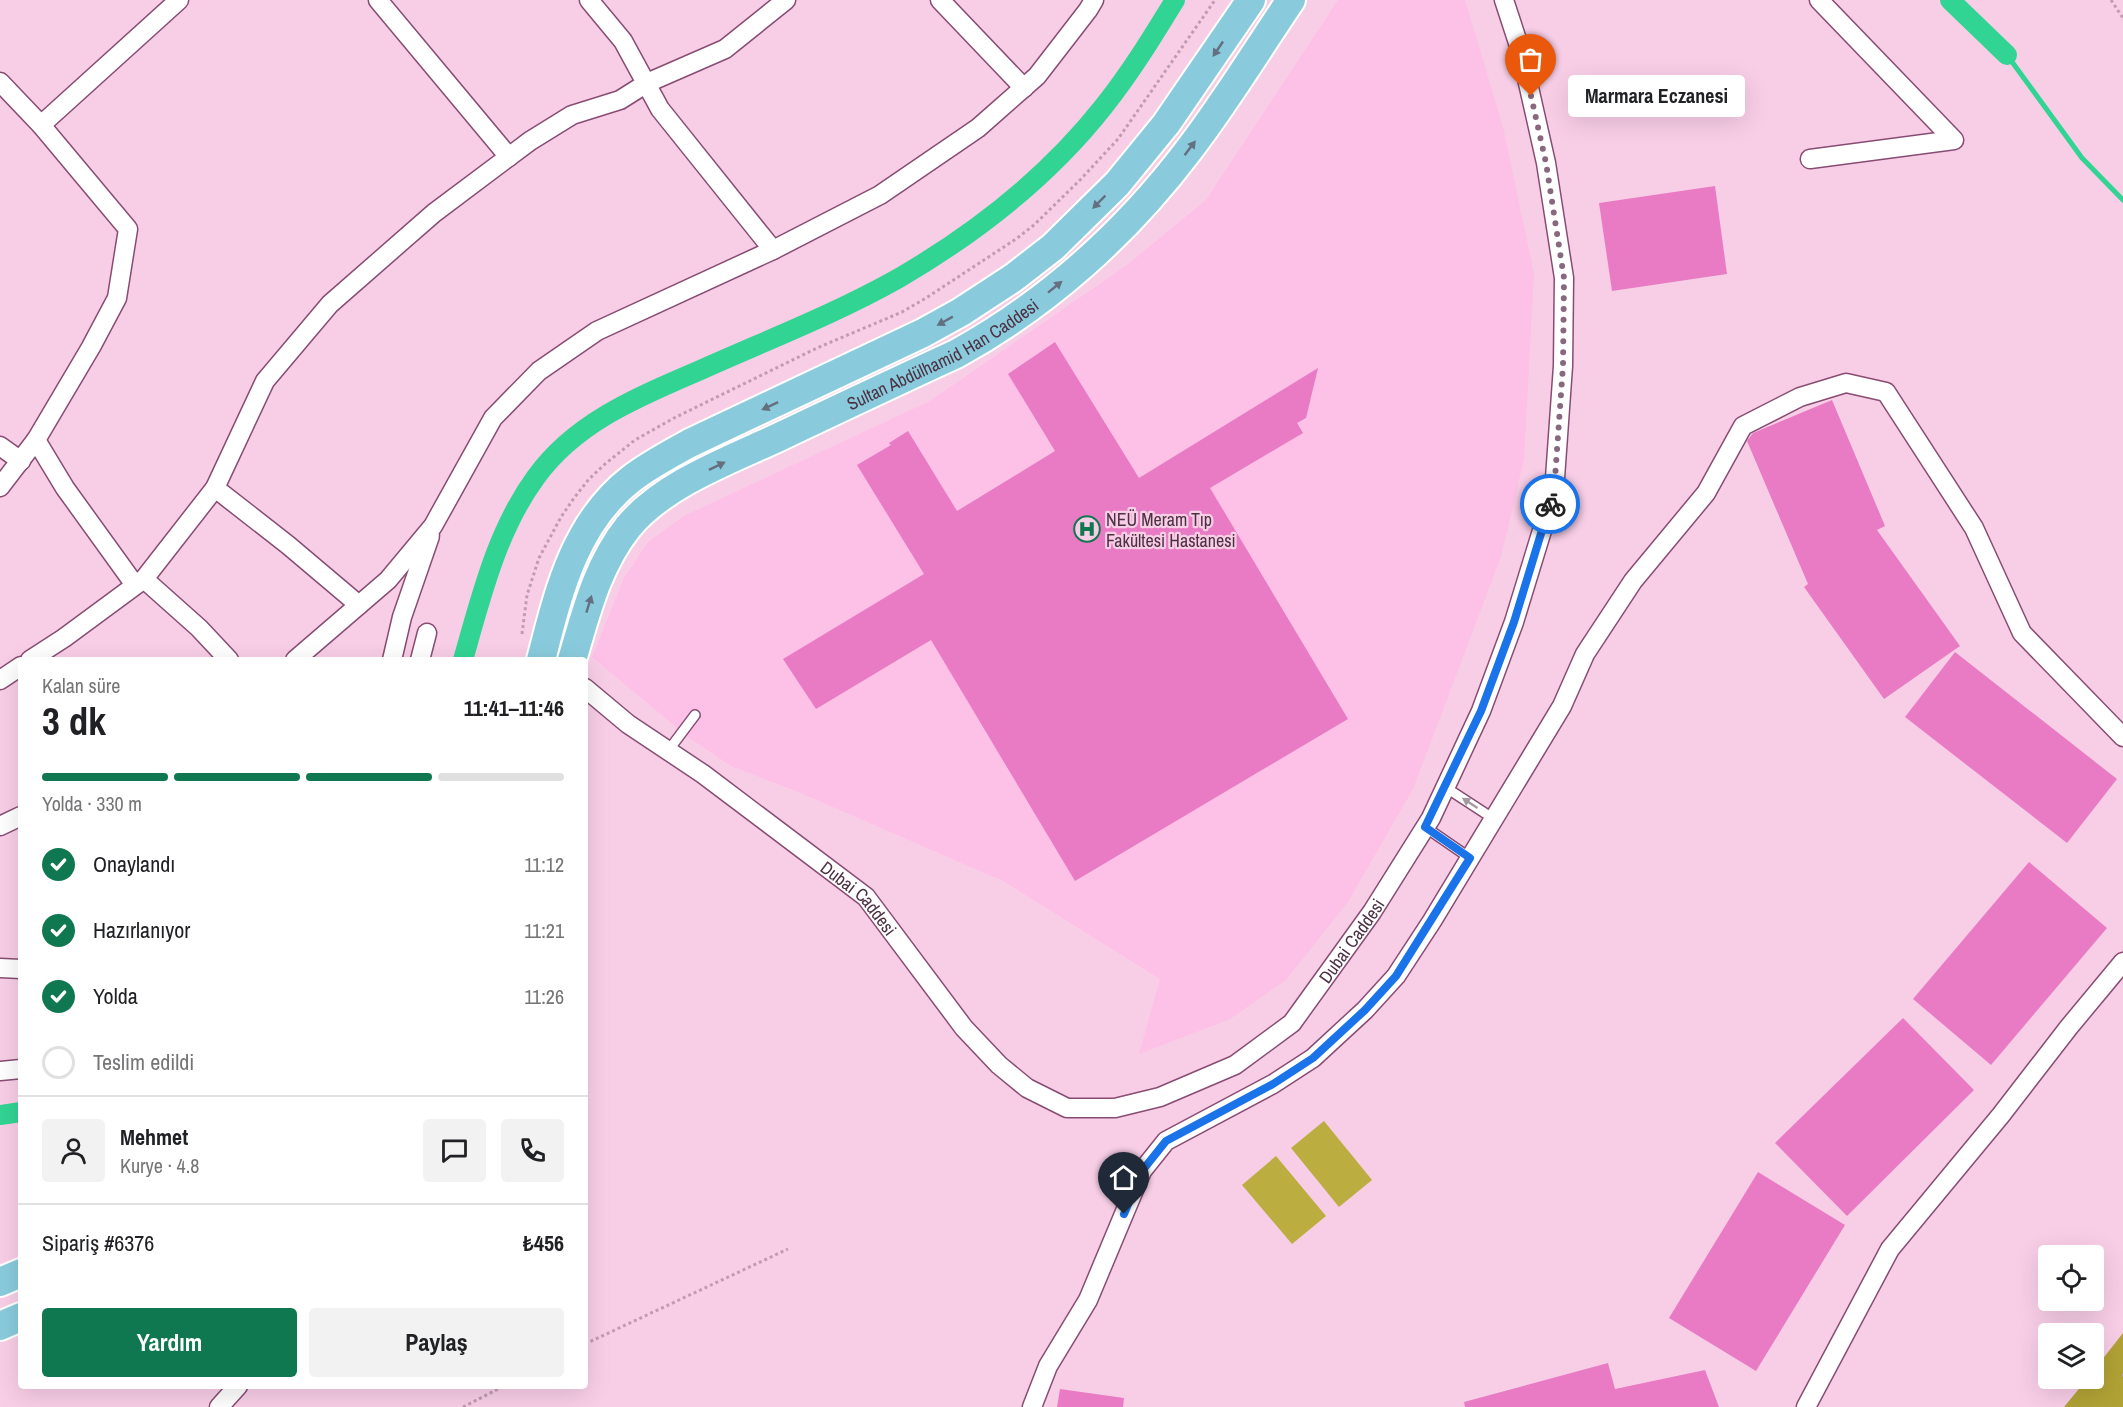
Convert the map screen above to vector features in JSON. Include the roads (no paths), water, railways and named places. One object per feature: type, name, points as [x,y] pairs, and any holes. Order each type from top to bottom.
[{"type":"main road","name":"Sultan Abdülhamid Han Caddesi","points":[[542,657],[568,564],[583,536],[605,504],[630,480],[657,461],[690,443],[923,333],[961,312],[1013,278],[1053,247],[1117,184],[1166,124],[1251,0]]},
{"type":"main road","name":"Sultan Abdülhamid Han Caddesi","points":[[573,657],[601,569],[622,535],[646,510],[663,496],[710,469],[956,354],[1035,303],[1113,237],[1171,173],[1205,127],[1290,0]]},
{"type":"main road","points":[[0,1282],[18,1274]]},
{"type":"main road","points":[[0,1326],[18,1318]]},
{"type":"street","points":[[41,125],[179,0]]},
{"type":"street","points":[[378,0],[509,157]]},
{"type":"street","points":[[589,0],[623,41],[660,109],[773,250]]},
{"type":"street","points":[[35,657],[140,582],[215,488],[265,381],[330,304],[434,213],[530,141],[572,115],[620,100],[647,83],[725,49],[786,0]]},
{"type":"street","points":[[940,0],[1024,88]]},
{"type":"street","points":[[393,657],[402,617],[433,526],[493,418],[538,371],[597,331],[773,250],[880,195],[978,128],[1024,88],[1037,76],[1094,0]]},
{"type":"street","name":"Dubai Caddesi","points":[[588,691],[628,724],[704,774],[866,897],[964,1028],[992,1058],[1027,1088],[1067,1108],[1115,1107],[1160,1097],[1235,1065],[1292,1023],[1372,912],[1425,827],[1445,787],[1481,711],[1514,622],[1548,511],[1556,467],[1563,366],[1564,278],[1546,163],[1521,52],[1504,0]]},
{"type":"street","points":[[1810,159],[1954,140],[1819,0]]},
{"type":"street","points":[[0,82],[41,125],[128,229],[117,298],[36,440],[0,488]]},
{"type":"street","points":[[1032,1407],[1048,1366],[1089,1300],[1142,1171],[1166,1141],[1273,1084],[1313,1058],[1365,1010],[1396,976],[1562,706],[1585,654],[1633,581],[1706,493],[1743,426],[1800,397],[1846,383],[1886,393],[1974,528],[2022,633],[2123,737]]},
{"type":"street","points":[[36,440],[65,488],[140,582],[199,628],[226,657]]},
{"type":"street","points":[[0,446],[21,461]]},
{"type":"street","points":[[215,488],[359,605]]},
{"type":"street","points":[[298,657],[388,580],[433,526]]},
{"type":"street","points":[[421,657],[427,633]]},
{"type":"street","points":[[0,680],[18,668]]},
{"type":"street","points":[[0,826],[18,817]]},
{"type":"street","points":[[1806,1407],[1890,1248],[2001,1115],[2123,962]]},
{"type":"street","points":[[0,968],[18,969]]},
{"type":"street","points":[[0,1071],[18,1069]]},
{"type":"street","points":[[219,1407],[235,1389]]},
{"type":"lane","points":[[668,750],[695,715]]},
{"type":"lane","points":[[1445,787],[1494,819]]},
{"type":"lane","points":[[1425,827],[1470,858]]},
{"type":"waterway","points":[[464,657],[492,565],[511,519],[522,497],[552,457],[591,425],[635,399],[852,303],[928,261],[956,242],[1010,201],[1083,132],[1123,80],[1175,0]]},
{"type":"waterway","points":[[1950,0],[2007,55]]},
{"type":"waterway","points":[[2007,55],[2082,158],[2123,200]]},
{"type":"waterway","points":[[0,1115],[18,1112]]},
{"type":"place","name":"Marmara Eczanesi","points":[[1531,96]]},
{"type":"place","name":"NEÜ Meram Tıp Fakültesi Hastanesi","points":[[1087,529]]}]
